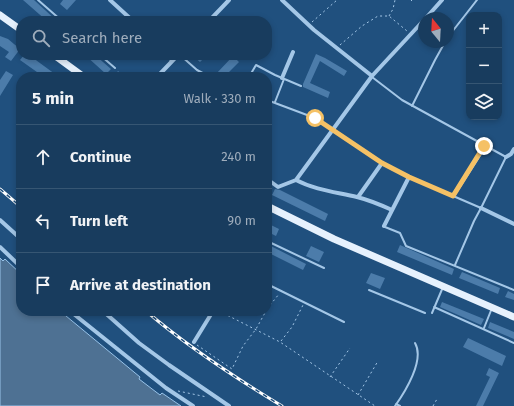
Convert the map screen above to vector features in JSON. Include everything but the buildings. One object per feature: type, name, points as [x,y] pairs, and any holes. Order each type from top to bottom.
[{"type":"main road","points":[[0,15],[16,26]]},
{"type":"main road","points":[[61,60],[77,72]]},
{"type":"main road","points":[[272,209],[308,227],[514,317]]},
{"type":"street","points":[[110,0],[127,16]]},
{"type":"street","points":[[214,16],[229,0]]},
{"type":"street","points":[[282,0],[309,26],[372,76]]},
{"type":"street","points":[[431,12],[442,0]]},
{"type":"street","points":[[272,182],[278,187],[296,180],[372,76],[418,26]]},
{"type":"street","points":[[283,79],[293,52]]},
{"type":"street","points":[[161,72],[172,60]]},
{"type":"street","points":[[453,196],[484,146]]},
{"type":"street","points":[[506,157],[511,154],[514,149]]},
{"type":"street","points":[[358,197],[382,163]]},
{"type":"street","points":[[384,226],[409,177]]},
{"type":"street","points":[[296,180],[320,189],[358,197],[392,210]]},
{"type":"street","points":[[481,208],[514,224]]},
{"type":"street","points":[[0,220],[16,234]]},
{"type":"street","points":[[0,248],[16,262]]},
{"type":"street","points":[[76,316],[166,388],[193,406]]},
{"type":"street","points":[[109,316],[140,343],[169,365],[229,406]]},
{"type":"street","points":[[194,342],[210,316]]},
{"type":"lane","points":[[38,0],[56,16]]},
{"type":"lane","points":[[454,29],[477,0]]},
{"type":"lane","points":[[412,106],[442,48]]},
{"type":"lane","points":[[106,60],[115,68]]},
{"type":"lane","points":[[185,60],[201,72]]},
{"type":"lane","points":[[252,72],[256,64],[270,72]]},
{"type":"lane","points":[[272,73],[301,86]]},
{"type":"lane","points":[[372,76],[402,100],[506,157],[474,221],[455,265]]},
{"type":"lane","points":[[275,103],[283,79]]},
{"type":"lane","points":[[272,102],[315,118],[382,163],[409,177],[481,208]]},
{"type":"lane","points":[[384,226],[400,233],[406,246],[514,290]]},
{"type":"lane","points":[[272,243],[324,268]]},
{"type":"lane","points":[[272,286],[344,322]]},
{"type":"lane","points":[[432,313],[443,286]]},
{"type":"lane","points":[[369,290],[425,313]]},
{"type":"lane","points":[[434,307],[514,342]]},
{"type":"lane","points":[[484,329],[493,307]]},
{"type":"lane","points":[[400,406],[396,405],[416,366],[418,354],[415,343]]},
{"type":"path","points":[[309,26],[337,0]]},
{"type":"path","points":[[389,16],[393,9],[395,0]]},
{"type":"path","points":[[337,48],[352,34],[378,16],[389,16],[411,34]]},
{"type":"path","points":[[272,303],[282,291]]},
{"type":"path","points":[[280,342],[292,327],[304,303]]},
{"type":"path","points":[[229,316],[280,342],[375,406]]},
{"type":"path","points":[[194,342],[232,369],[243,346],[256,329],[263,316]]},
{"type":"path","points":[[330,377],[350,348]]},
{"type":"path","points":[[358,395],[378,361]]},
{"type":"path","points":[[166,388],[220,400]]},
{"type":"path","points":[[433,406],[438,399]]},
{"type":"water","points":[[0,258],[3,261],[5,259],[16,269],[16,316],[66,316],[140,377],[139,379],[160,395],[162,393],[181,406],[0,406]]},
{"type":"railway","points":[[0,189],[16,203]]},
{"type":"railway","points":[[152,316],[178,337],[212,361],[282,406]]},
{"type":"route","points":[[315,118],[382,163],[409,177],[453,196],[484,146]]}]
